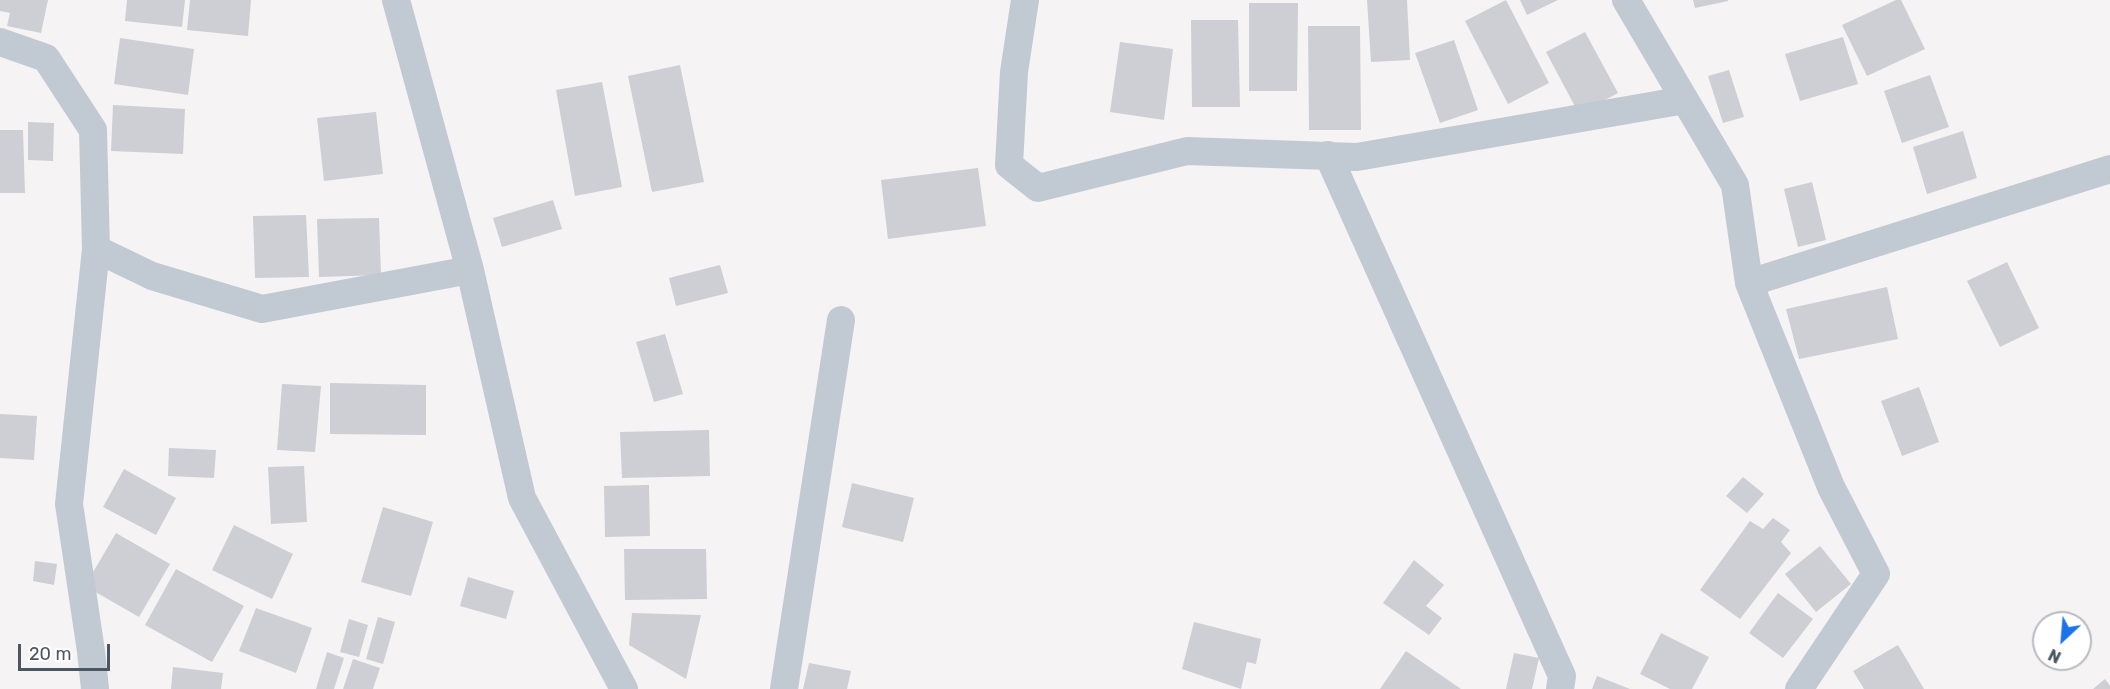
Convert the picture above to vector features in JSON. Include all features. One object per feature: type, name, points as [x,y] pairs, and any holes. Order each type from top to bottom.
[{"type":"street","points":[[396,0],[470,270],[522,498],[624,689]]},
{"type":"street","points":[[1025,0],[1014,72],[1009,165],[1038,188],[1187,151],[1357,157],[1685,100]]},
{"type":"street","points":[[1626,0],[1735,185],[1749,283],[1831,487],[1876,574],[1799,689]]},
{"type":"street","points":[[0,42],[46,58],[93,130],[96,249],[69,504],[95,689]]},
{"type":"street","points":[[1328,155],[1562,676],[1560,689]]},
{"type":"street","points":[[1749,283],[2110,169]]},
{"type":"street","points":[[96,249],[152,276],[262,309],[470,270]]},
{"type":"street","points":[[784,689],[841,320]]},
{"type":"building","points":[[0,0],[48,0],[41,33],[7,26],[10,13],[0,11]]},
{"type":"building","points":[[127,0],[185,0],[182,27],[125,21]]},
{"type":"building","points":[[190,0],[251,0],[248,36],[187,30]]},
{"type":"building","points":[[1367,0],[1407,0],[1410,60],[1371,62]]},
{"type":"building","points":[[1506,0],[1549,83],[1508,104],[1465,21]]},
{"type":"building","points":[[1520,0],[1558,0],[1527,15]]},
{"type":"building","points":[[1693,0],[1728,0],[1728,1],[1695,8]]},
{"type":"building","points":[[1896,0],[1901,0],[1925,49],[1867,76],[1842,25]]},
{"type":"building","points":[[1249,3],[1298,3],[1297,91],[1249,91]]},
{"type":"building","points":[[1191,20],[1238,20],[1240,107],[1192,107]]},
{"type":"building","points":[[1308,26],[1360,26],[1361,130],[1309,130]]},
{"type":"building","points":[[1585,32],[1618,93],[1579,114],[1546,52]]},
{"type":"building","points":[[1843,37],[1858,84],[1800,101],[1785,54]]},
{"type":"building","points":[[120,38],[194,49],[188,95],[114,84]]},
{"type":"building","points":[[1454,40],[1478,110],[1440,123],[1415,53]]},
{"type":"building","points":[[1120,42],[1173,49],[1164,120],[1110,112]]},
{"type":"building","points":[[680,65],[704,182],[652,192],[628,76]]},
{"type":"building","points":[[1729,70],[1744,117],[1723,123],[1708,76]]},
{"type":"building","points":[[1930,75],[1949,127],[1902,143],[1884,91]]},
{"type":"building","points":[[602,82],[622,187],[575,196],[556,90]]},
{"type":"building","points":[[113,105],[185,109],[183,154],[111,151]]},
{"type":"building","points":[[376,112],[383,174],[324,181],[317,118]]},
{"type":"building","points":[[28,122],[54,123],[53,161],[28,160]]},
{"type":"building","points":[[0,130],[23,130],[25,193],[0,193]]},
{"type":"building","points":[[1963,131],[1977,178],[1927,194],[1913,147]]},
{"type":"building","points":[[978,168],[986,226],[888,239],[881,180]]},
{"type":"building","points":[[1812,182],[1826,240],[1798,247],[1784,189]]},
{"type":"building","points":[[553,200],[562,229],[502,247],[493,218]]},
{"type":"building","points":[[306,215],[309,277],[255,278],[253,216]]},
{"type":"building","points":[[379,218],[381,275],[319,277],[317,219]]},
{"type":"building","points":[[2007,262],[2039,328],[2000,347],[1967,281]]},
{"type":"building","points":[[720,265],[728,293],[676,306],[669,278]]},
{"type":"building","points":[[1887,287],[1898,339],[1799,359],[1786,309]]},
{"type":"building","points":[[665,334],[683,394],[654,402],[636,342]]},
{"type":"building","points":[[330,383],[426,385],[426,435],[330,434]]},
{"type":"building","points":[[282,384],[321,386],[315,452],[277,450]]},
{"type":"building","points":[[1919,387],[1939,442],[1902,456],[1881,401]]},
{"type":"building","points":[[0,414],[37,416],[34,460],[0,458]]},
{"type":"building","points":[[709,430],[710,476],[622,478],[620,432]]},
{"type":"building","points":[[169,448],[216,450],[214,478],[168,476]]},
{"type":"building","points":[[304,466],[307,522],[271,524],[268,467]]},
{"type":"building","points":[[124,469],[176,498],[156,535],[103,507]]},
{"type":"building","points":[[1743,477],[1764,494],[1747,513],[1726,496]]},
{"type":"building","points":[[852,483],[914,498],[903,542],[842,527]]},
{"type":"building","points":[[649,485],[650,536],[605,537],[604,486]]},
{"type":"building","points":[[383,507],[433,522],[411,596],[361,582]]},
{"type":"building","points":[[1773,518],[1790,530],[1781,542],[1791,553],[1740,619],[1700,590],[1750,521],[1763,529]]},
{"type":"building","points":[[234,525],[293,554],[272,599],[212,570]]},
{"type":"building","points":[[116,533],[170,564],[139,617],[85,586]]},
{"type":"building","points":[[1820,546],[1851,584],[1816,612],[1785,574]]},
{"type":"building","points":[[624,549],[706,549],[707,599],[625,600]]},
{"type":"building","points":[[1414,560],[1444,585],[1426,606],[1442,618],[1429,635],[1383,603]]},
{"type":"building","points":[[35,561],[57,564],[54,585],[33,581]]},
{"type":"building","points":[[176,569],[244,606],[212,662],[145,625]]},
{"type":"building","points":[[468,577],[514,591],[506,619],[460,606]]},
{"type":"building","points":[[1778,593],[1813,619],[1783,658],[1749,633]]},
{"type":"building","points":[[256,608],[312,628],[296,673],[239,651]]},
{"type":"building","points":[[632,613],[701,615],[686,679],[629,645]]},
{"type":"building","points":[[378,617],[395,622],[383,664],[366,659]]},
{"type":"building","points":[[349,619],[368,625],[359,657],[340,652]]},
{"type":"building","points":[[1194,622],[1261,639],[1256,664],[1247,662],[1241,689],[1182,669]]},
{"type":"building","points":[[1661,633],[1709,657],[1692,689],[1670,689],[1640,674]]},
{"type":"building","points":[[1898,645],[1924,689],[1864,689],[1853,671]]},
{"type":"building","points":[[1406,651],[1461,689],[1380,689]]},
{"type":"building","points":[[327,652],[344,658],[334,689],[316,689]]},
{"type":"building","points":[[1514,653],[1539,658],[1532,689],[1506,689]]},
{"type":"building","points":[[353,659],[380,668],[373,689],[343,689]]},
{"type":"building","points":[[809,663],[851,671],[847,689],[803,689]]},
{"type":"building","points":[[173,667],[223,673],[221,689],[171,689]]},
{"type":"building","points":[[1597,676],[1630,689],[1592,689]]},
{"type":"building","points":[[2105,679],[2110,689],[2093,689]]}]
